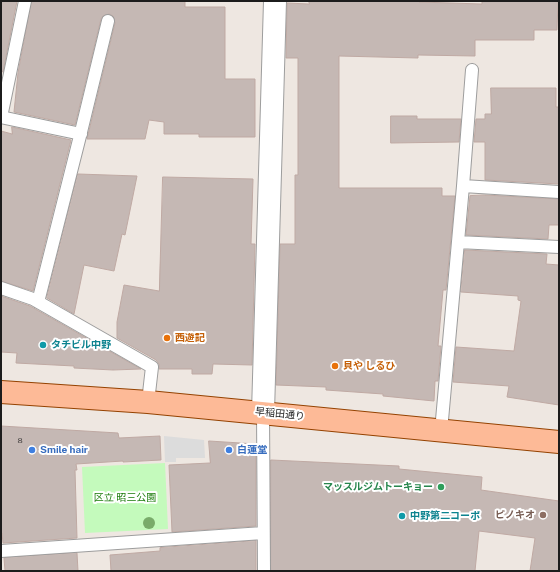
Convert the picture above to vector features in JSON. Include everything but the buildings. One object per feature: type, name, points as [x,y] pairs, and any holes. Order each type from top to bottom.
[{"type":"main road","name":"早稲田通り","points":[[1,392],[148,402],[263,412],[559,442]]},
{"type":"street","points":[[263,412],[275,1]]},
{"type":"lane","points":[[25,1],[1,117],[81,134]]},
{"type":"lane","points":[[38,302],[108,21]]},
{"type":"lane","points":[[441,431],[472,70]]},
{"type":"lane","points":[[463,186],[559,192]]},
{"type":"lane","points":[[458,242],[559,247]]},
{"type":"lane","points":[[1,288],[38,302],[152,367],[148,402]]},
{"type":"lane","points":[[263,412],[264,571]]},
{"type":"lane","points":[[1,551],[263,533]]},
{"type":"green space","name":"区立 昭三公園","points":[[165,463],[168,529],[85,533],[82,467]]},
{"type":"shaded area","points":[[164,436],[204,440],[205,458],[176,458],[176,462],[165,462]]},
{"type":"place","name":"西遊記","points":[[167,338]]},
{"type":"place","name":"タチビル中野","points":[[43,345]]},
{"type":"place","name":"貝や しるひ","points":[[335,366]]},
{"type":"place","name":"Smile hair","points":[[32,450]]},
{"type":"place","name":"白蓮堂","points":[[229,450]]},
{"type":"place","name":"マッスルジムトーキョー","points":[[441,487]]},
{"type":"place","name":"ピノキオ","points":[[543,515]]},
{"type":"place","name":"中野第二コーポ","points":[[402,516]]}]
